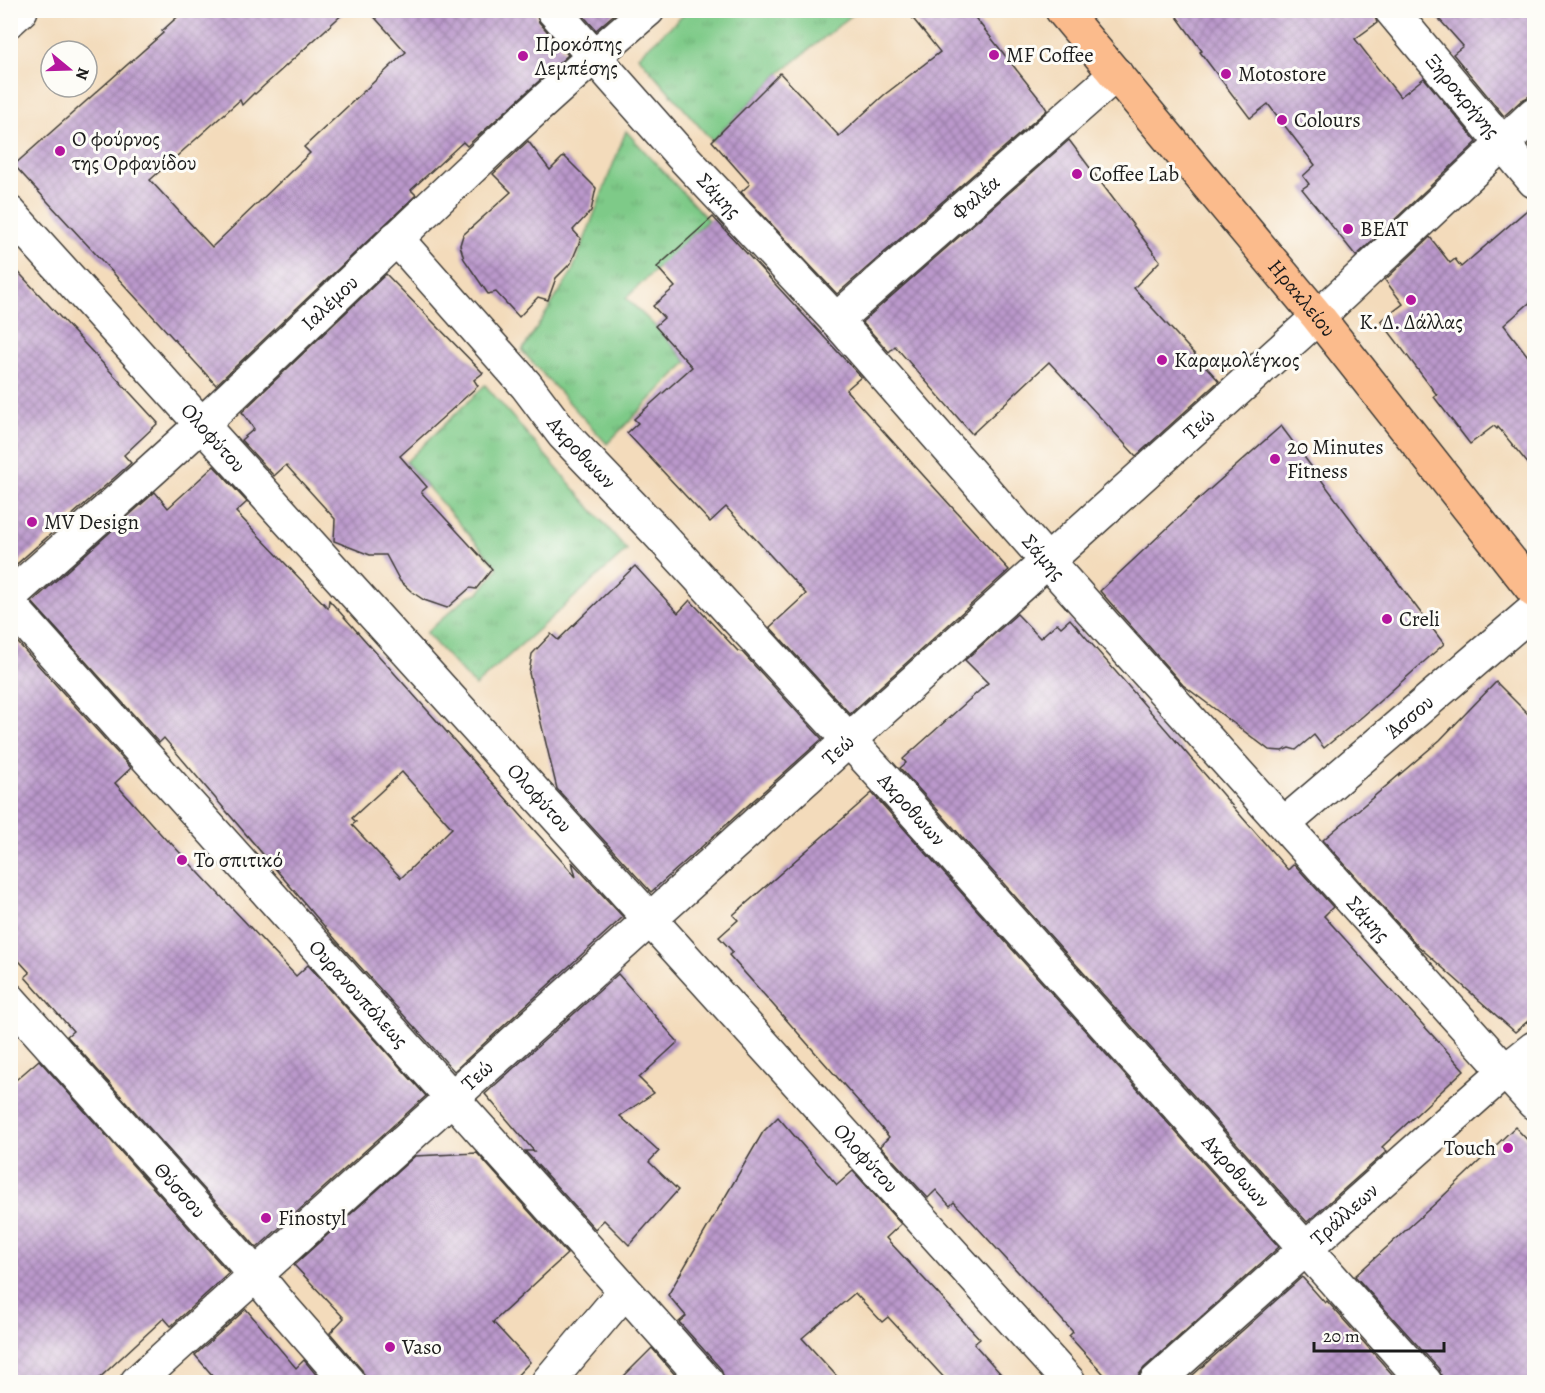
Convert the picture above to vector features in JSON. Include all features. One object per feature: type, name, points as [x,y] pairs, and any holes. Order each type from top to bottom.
[{"type":"main road","name":"Ηρακλείου","points":[[1062,10],[1318,317],[1534,591]]},
{"type":"street","points":[[10,20],[21,10]]},
{"type":"street","name":"Σάμης","points":[[553,10],[682,156],[836,320],[1047,561],[1534,1103]]},
{"type":"street","name":"Ιαλέμου","points":[[10,596],[202,424],[396,238],[593,57],[648,10]]},
{"type":"street","name":"Ξηροκρήνης","points":[[1391,10],[1534,181]]},
{"type":"street","name":"Φαλέα","points":[[836,320],[1116,74]]},
{"type":"street","name":"Τεώ","points":[[137,1383],[1318,317],[1534,114]]},
{"type":"street","name":"Ολοφύτου","points":[[10,213],[1069,1383]]},
{"type":"street","name":"Ακροθωων","points":[[396,238],[526,385],[563,434],[849,740],[1425,1383]]},
{"type":"street","name":"Ουρανουπόλεως","points":[[10,605],[707,1383]]},
{"type":"street","name":"Άσσου","points":[[1284,824],[1534,610]]},
{"type":"street","name":"Θύσσου","points":[[17,1021],[256,1275],[348,1383]]},
{"type":"street","name":"Τράλλεων","points":[[1156,1383],[1505,1071],[1534,1048]]},
{"type":"street","points":[[548,1383],[624,1292]]},
{"type":"green space","points":[[688,11],[857,11],[780,73],[712,141],[638,56]]},
{"type":"green space","points":[[626,131],[708,220],[626,298],[687,362],[607,444],[522,351],[572,272]]},
{"type":"green space","points":[[485,385],[627,550],[475,686],[426,633],[468,596],[479,593],[498,568],[406,462]]},
{"type":"building","points":[[185,10],[347,10],[255,94],[242,105],[240,100],[150,180],[212,247],[310,153],[304,147],[406,52],[368,10],[535,10],[539,22],[568,55],[467,146],[463,142],[411,190],[416,195],[216,385],[14,165],[88,99],[99,99],[99,90],[163,33],[162,31]]},
{"type":"building","points":[[578,10],[619,10],[596,30]]},
{"type":"building","points":[[906,10],[969,10],[1047,110],[837,294],[741,192],[750,184],[712,141],[780,73],[839,136],[884,95],[940,52]]},
{"type":"building","points":[[1172,10],[1373,10],[1377,23],[1355,39],[1400,97],[1424,78],[1477,142],[1356,256],[1302,189],[1309,184],[1303,176],[1315,165],[1268,104],[1250,118],[1200,52],[1202,51]]},
{"type":"building","points":[[1431,10],[1534,10],[1534,94],[1522,100],[1504,116],[1453,54],[1463,46]]},
{"type":"building","points":[[1069,140],[1160,261],[1134,288],[1219,381],[1136,456],[1049,362],[972,434],[895,346],[889,352],[862,322]]},
{"type":"building","points":[[528,141],[550,170],[564,156],[596,188],[591,211],[573,230],[581,239],[571,263],[556,278],[548,300],[538,297],[519,317],[496,292],[488,294],[464,259],[460,245],[463,235],[511,192],[493,174]]},
{"type":"building","points":[[1534,204],[1534,299],[1504,325],[1534,364],[1534,471],[1498,427],[1497,429],[1494,426],[1470,444],[1434,397],[1437,395],[1381,321],[1403,304],[1385,280],[1430,237],[1450,263],[1455,259],[1461,267]]},
{"type":"building","points":[[713,217],[861,377],[846,390],[1009,570],[850,714],[770,627],[806,594],[726,507],[710,522],[627,433],[638,423],[634,419],[692,367],[655,326],[664,318],[653,306],[675,287],[657,267]]},
{"type":"building","points":[[10,263],[158,423],[124,455],[131,463],[10,570]]},
{"type":"building","points":[[386,274],[483,373],[474,380],[478,386],[400,456],[427,487],[421,492],[492,569],[476,589],[470,588],[447,608],[424,600],[412,592],[400,581],[386,555],[370,555],[334,541],[335,519],[286,465],[274,476],[241,440],[254,429],[242,412]]},
{"type":"building","points":[[1281,426],[1444,644],[1324,748],[1314,735],[1296,750],[1289,748],[1282,751],[1269,750],[1183,685],[1100,591]]},
{"type":"building","points":[[214,466],[247,502],[236,512],[328,608],[329,600],[576,877],[572,862],[623,917],[454,1071],[336,940],[164,738],[159,743],[32,602],[155,492],[168,508]],"holes":[[[402,772],[452,828],[401,878],[352,825],[356,822],[352,818]]]},
{"type":"building","points":[[635,566],[678,613],[690,600],[738,651],[742,652],[822,739],[651,892],[557,789],[529,673],[532,654],[551,634],[558,640]]},
{"type":"building","points":[[1017,614],[1040,638],[1057,623],[1061,627],[1070,619],[1288,870],[1294,864],[1333,907],[1324,916],[1464,1070],[1382,1147],[1387,1151],[1307,1222],[900,768],[906,763],[903,759],[988,683],[965,660]]},
{"type":"building","points":[[10,634],[131,768],[115,783],[167,841],[296,976],[308,965],[426,1096],[257,1248],[67,1036],[73,1031],[25,977],[30,973],[10,951]]},
{"type":"building","points":[[1496,682],[1534,720],[1534,1016],[1515,1032],[1417,945],[1323,840],[1440,740]]},
{"type":"building","points":[[872,793],[1279,1247],[1144,1368],[1138,1376],[1138,1383],[1112,1383],[1069,1336],[1073,1332],[954,1202],[950,1206],[936,1190],[928,1198],[880,1146],[889,1137],[729,955],[733,952],[719,937],[738,920],[733,915]]},
{"type":"building","points":[[618,974],[678,1042],[639,1078],[654,1093],[620,1116],[659,1151],[649,1162],[678,1190],[629,1245],[604,1220],[595,1229],[525,1151],[534,1151],[485,1094]]},
{"type":"building","points":[[39,1060],[229,1273],[171,1326],[164,1318],[94,1383],[10,1383],[10,1085]]},
{"type":"building","points":[[778,1117],[837,1185],[853,1171],[901,1224],[886,1238],[980,1339],[974,1344],[1009,1383],[949,1383],[888,1317],[882,1322],[855,1293],[802,1338],[843,1383],[725,1383],[721,1369],[679,1322],[686,1316],[668,1295],[763,1132]]},
{"type":"building","points":[[1515,1127],[1534,1147],[1534,1383],[1443,1383],[1439,1369],[1355,1276]]},
{"type":"building","points":[[477,1153],[567,1254],[493,1322],[530,1362],[510,1383],[366,1383],[362,1370],[330,1333],[344,1318],[294,1265],[415,1156]]},
{"type":"building","points":[[1302,1277],[1325,1303],[1327,1301],[1400,1383],[1184,1383]]},
{"type":"building","points":[[246,1309],[296,1368],[304,1360],[323,1383],[219,1383],[195,1355]]},
{"type":"building","points":[[652,1348],[682,1383],[617,1383]]},
{"type":"place","name":"MF Coffee","points":[[994,55]]},
{"type":"place","name":"Προκόπης Λεμπέσης","points":[[523,56]]},
{"type":"place","name":"Motostore","points":[[1226,74]]},
{"type":"place","name":"Colours","points":[[1282,120]]},
{"type":"place","name":"Ο φούρνος της Ορφανίδου","points":[[60,151]]},
{"type":"place","name":"Coffee Lab","points":[[1077,174]]},
{"type":"place","name":"ΒΕΑΤ","points":[[1348,229]]},
{"type":"place","name":"Κ. Δ. Δάλλας","points":[[1411,300]]},
{"type":"place","name":"Καραμολέγκος","points":[[1162,360]]},
{"type":"place","name":"20 Μinutes Fitness","points":[[1275,459]]},
{"type":"place","name":"MV Design","points":[[32,522]]},
{"type":"place","name":"Creli","points":[[1387,619]]},
{"type":"place","name":"Το σπιτικό","points":[[182,860]]},
{"type":"place","name":"Touch","points":[[1508,1148]]},
{"type":"place","name":"Finostyl","points":[[266,1218]]},
{"type":"place","name":"Vaso","points":[[390,1347]]}]
